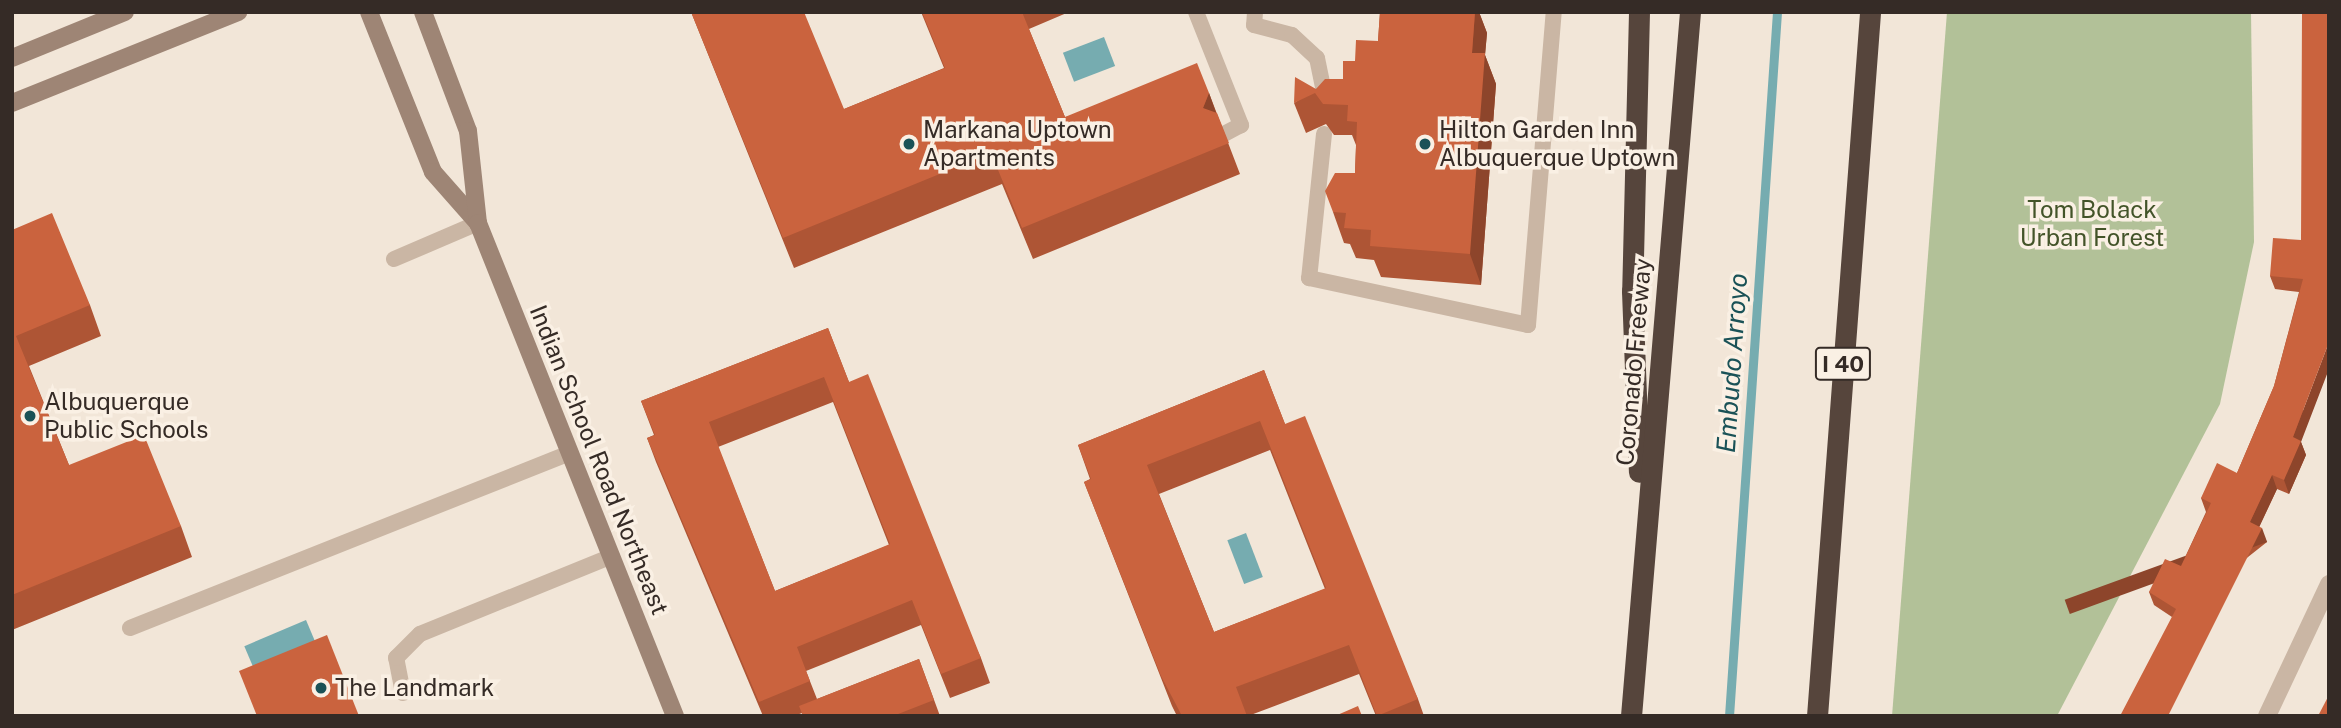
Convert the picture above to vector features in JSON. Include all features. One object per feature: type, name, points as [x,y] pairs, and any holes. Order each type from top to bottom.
[{"type":"highway","points":[[1639,12],[1632,291],[1643,556]]},
{"type":"highway","name":"Coronado Freeway","points":[[1631,716],[1690,12]]},
{"type":"highway","name":"I 40","points":[[1817,716],[1870,12]]},
{"type":"street","points":[[12,58],[125,12]]},
{"type":"street","points":[[12,103],[238,12]]},
{"type":"street","name":"Indian School Road Northeast","points":[[369,12],[433,172],[478,223]]},
{"type":"street","name":"Indian School Road Northeast","points":[[423,12],[468,131],[478,223],[675,716]]},
{"type":"street","points":[[2267,716],[2329,584]]},
{"type":"lane","points":[[1196,12],[1241,125],[1224,134]]},
{"type":"lane","points":[[1255,12],[1254,25],[1292,35],[1317,58],[1326,109]]},
{"type":"lane","points":[[1324,134],[1309,278],[1528,325],[1554,12]]},
{"type":"lane","points":[[394,259],[478,223]]},
{"type":"lane","points":[[130,628],[570,453]]},
{"type":"lane","points":[[403,693],[396,658],[420,634],[611,556]]},
{"type":"green space","name":"Tom Bolack Urban Forest","points":[[1947,12],[2251,12],[2254,242],[2220,404],[2057,716],[1892,716]]},
{"type":"water","points":[[1104,37],[1115,66],[1074,82],[1063,53]]},
{"type":"water","points":[[1246,533],[1263,577],[1244,584],[1227,540]]},
{"type":"water","points":[[306,620],[319,650],[257,677],[244,646]]},
{"type":"building","name":"Markana Uptown Apartments","points":[[691,12],[804,12],[844,109],[945,68],[922,12],[1022,12],[1065,117],[1197,63],[1209,93],[1203,108],[1217,113],[1229,143],[1022,228],[991,153],[783,238]]},
{"type":"building","name":"Hilton Garden Inn Albuquerque Uptown","points":[[1380,12],[1475,12],[1472,53],[1485,53],[1470,254],[1370,246],[1371,230],[1344,228],[1346,213],[1333,212],[1325,191],[1335,173],[1355,173],[1357,122],[1347,121],[1348,105],[1323,104],[1315,93],[1294,103],[1295,77],[1316,89],[1325,79],[1343,79],[1343,61],[1355,61],[1356,40],[1378,41]]},
{"type":"building","points":[[2302,12],[2329,12],[2329,342],[2293,437],[2301,441],[2284,480],[2272,475],[2250,522],[2262,528],[2168,716],[2120,716],[2176,609],[2149,592],[2165,559],[2181,566],[2211,503],[2201,498],[2217,463],[2237,473],[2274,386],[2303,279],[2270,276],[2273,238],[2301,240]]},
{"type":"building","name":"Albuquerque Public Schools","points":[[52,213],[90,305],[16,336],[69,465],[144,435],[181,526],[12,595],[12,230]]},
{"type":"building","points":[[828,328],[849,382],[868,374],[981,658],[941,674],[912,600],[797,647],[810,681],[759,702],[647,438],[655,435],[641,401]],"holes":[[[824,377],[890,544],[775,591],[709,422]]]},
{"type":"building","points":[[1264,370],[1285,424],[1305,416],[1418,699],[1377,716],[1349,645],[1236,687],[1247,716],[1182,716],[1161,676],[1084,482],[1091,479],[1078,445]],"holes":[[[1260,421],[1326,588],[1214,632],[1147,465]]]},
{"type":"building","points":[[327,635],[359,716],[257,716],[239,671]]},
{"type":"building","points":[[919,659],[934,700],[893,716],[803,716],[799,706]]},
{"type":"building","points":[[2329,695],[2329,716],[2318,716]]},
{"type":"building","points":[[1358,706],[1362,716],[1335,716]]},
{"type":"waterway","name":"Embudo Arroyo","points":[[1729,716],[1777,12]]},
{"type":"place","name":"Markana Uptown Apartments","points":[[909,144]]},
{"type":"place","name":"Hilton Garden Inn Albuquerque Uptown","points":[[1425,144]]},
{"type":"place","name":"Albuquerque Public Schools","points":[[30,416]]},
{"type":"place","name":"The Landmark","points":[[321,688]]}]
